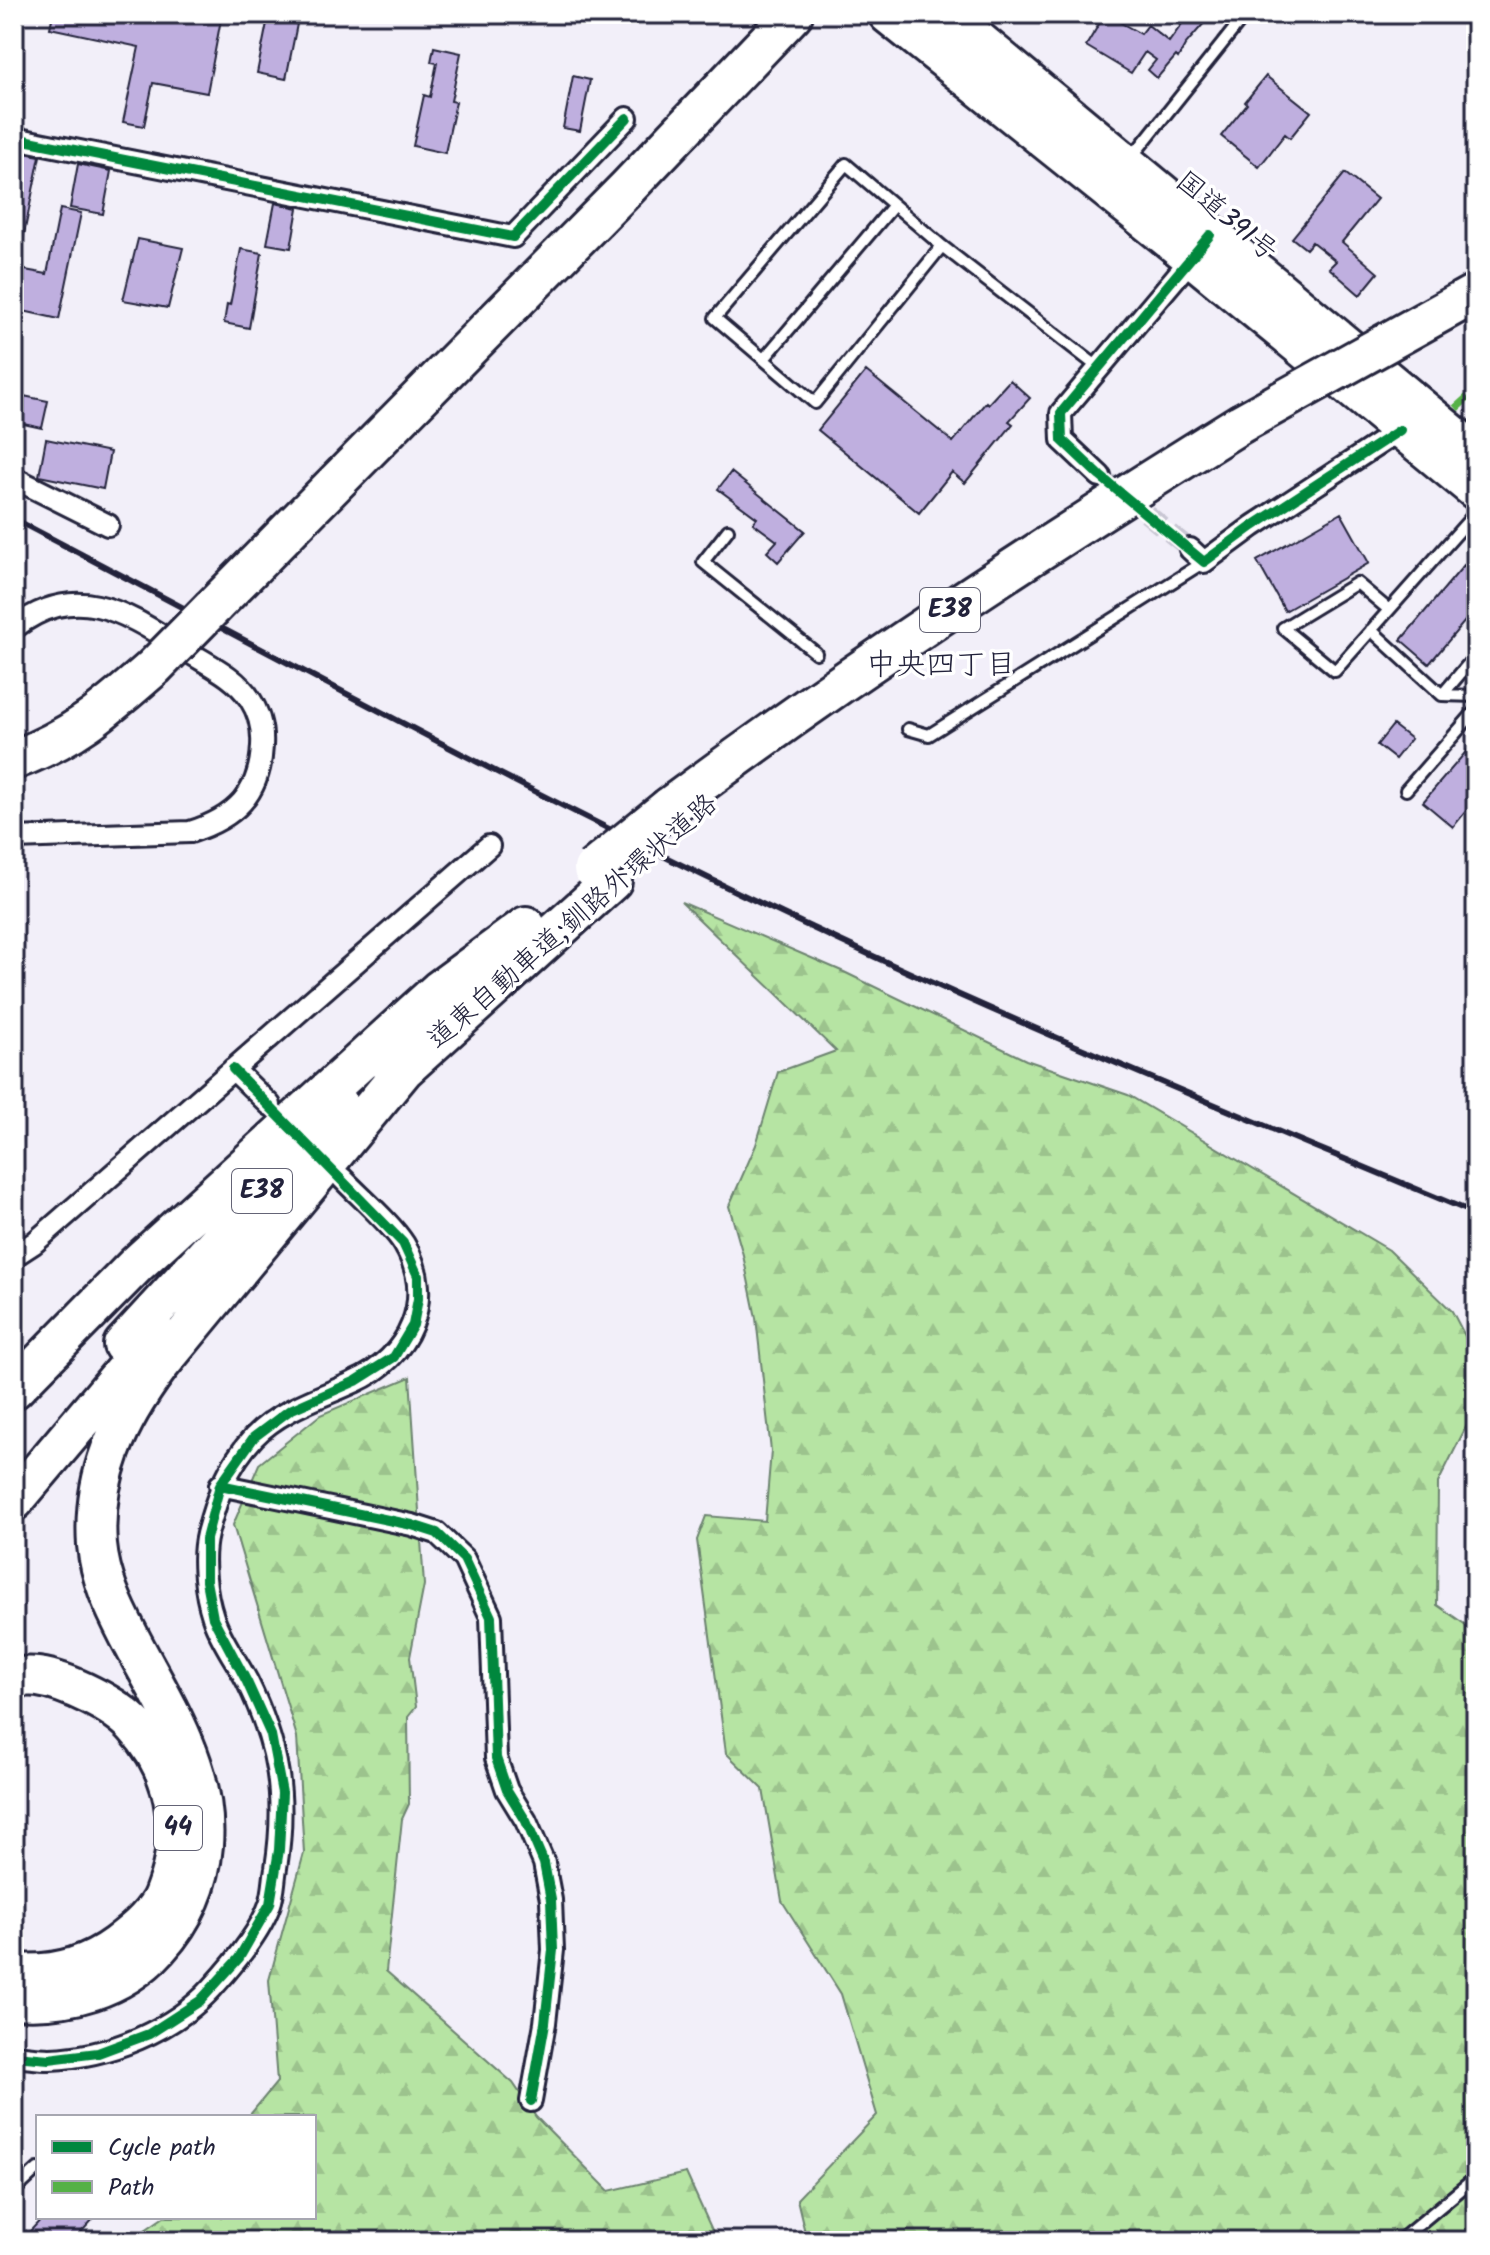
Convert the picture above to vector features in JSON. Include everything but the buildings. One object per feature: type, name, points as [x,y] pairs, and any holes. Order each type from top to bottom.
[{"type":"highway","points":[[14,760],[63,739],[96,718],[618,180],[773,14]]},
{"type":"highway","points":[[207,603],[627,188],[793,14]]},
{"type":"highway","name":"国道391号","points":[[888,14],[1476,454]]},
{"type":"highway","name":"国道391号","points":[[946,14],[1400,430],[1476,490]]},
{"type":"highway","name":"道東自動車道;釧路外環状道路","points":[[14,1501],[215,1265],[306,1166],[602,875],[678,813],[765,735],[1096,513],[1476,293]]},
{"type":"highway","name":"道東自動車道;釧路外環状道路","points":[[1244,430],[1476,309]]},
{"type":"highway","points":[[14,745],[56,726],[148,663]]},
{"type":"highway","name":"道東自動車道;釧路外環状道路","points":[[14,1471],[117,1352],[297,1154],[395,1052],[526,926],[602,875]]},
{"type":"highway","points":[[14,1389],[137,1264],[428,1000],[526,926]]},
{"type":"highway","points":[[14,1999],[65,1998],[95,1991],[122,1977],[150,1957],[172,1932],[191,1901],[201,1868],[205,1826],[199,1785],[183,1739],[108,1595],[97,1534],[96,1504],[103,1468],[132,1403],[159,1366],[409,1063]]},
{"type":"highway","name":"44","points":[[14,1677],[39,1677],[76,1688],[134,1725],[155,1753],[171,1788],[179,1824],[174,1863],[161,1900],[140,1927],[86,1963],[34,1975],[14,1973]]},
{"type":"street","points":[[14,138],[513,237],[627,118]]},
{"type":"street","points":[[1100,476],[1062,440],[1061,413],[1201,246]]},
{"type":"street","points":[[1197,556],[1253,526],[1400,430]]},
{"type":"street","points":[[14,478],[108,525]]},
{"type":"street","points":[[14,628],[29,616],[56,605],[111,608],[234,680],[250,699],[259,717],[262,738],[261,768],[249,796],[210,826],[190,832],[14,838]]},
{"type":"street","points":[[14,1256],[34,1243],[489,846]]},
{"type":"street","points":[[233,1069],[270,1105]]},
{"type":"street","points":[[14,2056],[49,2059],[98,2053],[149,2034],[200,2001],[239,1958],[270,1904],[279,1850],[282,1793],[271,1735],[213,1618],[206,1581],[206,1539],[220,1485],[254,1437],[290,1410],[356,1381],[394,1357],[413,1325],[418,1276],[403,1243],[342,1178]]},
{"type":"street","points":[[220,1485],[412,1525],[437,1533],[464,1559],[491,1617],[496,1758],[507,1790],[526,1821],[544,1863],[551,1900],[553,1950],[545,2023],[531,2101]]},
{"type":"lane","points":[[1139,148],[1246,14]]},
{"type":"lane","points":[[942,246],[815,403],[715,318],[846,164],[942,246],[1099,368]]},
{"type":"lane","points":[[764,359],[894,205]]},
{"type":"lane","points":[[1389,610],[1357,583],[1283,628],[1335,671],[1476,512]]},
{"type":"lane","points":[[728,530],[703,562],[816,653]]},
{"type":"lane","points":[[908,729],[929,735],[1197,556]]},
{"type":"lane","points":[[1371,630],[1442,695],[1476,696]]},
{"type":"lane","points":[[1442,695],[1476,655]]},
{"type":"lane","points":[[1406,790],[1476,710]]},
{"type":"lane","points":[[14,2191],[36,2171]]},
{"type":"lane","points":[[1399,2241],[1476,2177]]},
{"type":"green space","points":[[681,902],[844,972],[1026,1060],[1128,1095],[1389,1250],[1452,1311],[1476,1357],[1476,1407],[1438,1483],[1437,1605],[1476,1632],[1476,2241],[807,2241],[797,2199],[877,2115],[841,1994],[782,1901],[763,1789],[726,1753],[697,1540],[706,1516],[765,1521],[771,1451],[756,1318],[729,1206],[756,1145],[778,1072],[836,1051]]},
{"type":"green space","points":[[410,1377],[424,1585],[410,1657],[416,1707],[408,1717],[409,1804],[402,1819],[386,1971],[513,2083],[536,2117],[609,2191],[686,2173],[717,2241],[129,2241],[161,2219],[316,2219],[316,2115],[250,2115],[277,2082],[269,1980],[304,1853],[297,1737],[233,1525],[259,1464],[320,1415]]},
{"type":"tunnel","points":[[1100,476],[1190,549]]},
{"type":"railway","points":[[14,519],[492,769],[781,913],[1040,1030],[1476,1214]]},
{"type":"marked path","points":[[1456,408],[1476,390]]},
{"type":"cycle path","points":[[14,138],[513,237],[627,118]]},
{"type":"cycle path","points":[[1210,235],[1061,413],[1062,440],[1100,476],[1204,562],[1253,526],[1400,430]]},
{"type":"cycle path","points":[[14,2056],[49,2059],[98,2053],[149,2034],[200,2001],[239,1958],[270,1904],[279,1850],[282,1793],[271,1735],[213,1618],[206,1581],[206,1539],[220,1485],[254,1437],[290,1410],[356,1381],[394,1357],[413,1325],[418,1276],[403,1243],[233,1069]]},
{"type":"cycle path","points":[[220,1485],[412,1525],[437,1533],[464,1559],[491,1617],[496,1758],[507,1790],[526,1821],[544,1863],[551,1900],[553,1950],[545,2023],[531,2101]]},
{"type":"district","name":"中央四丁目","points":[[941,666]]}]
